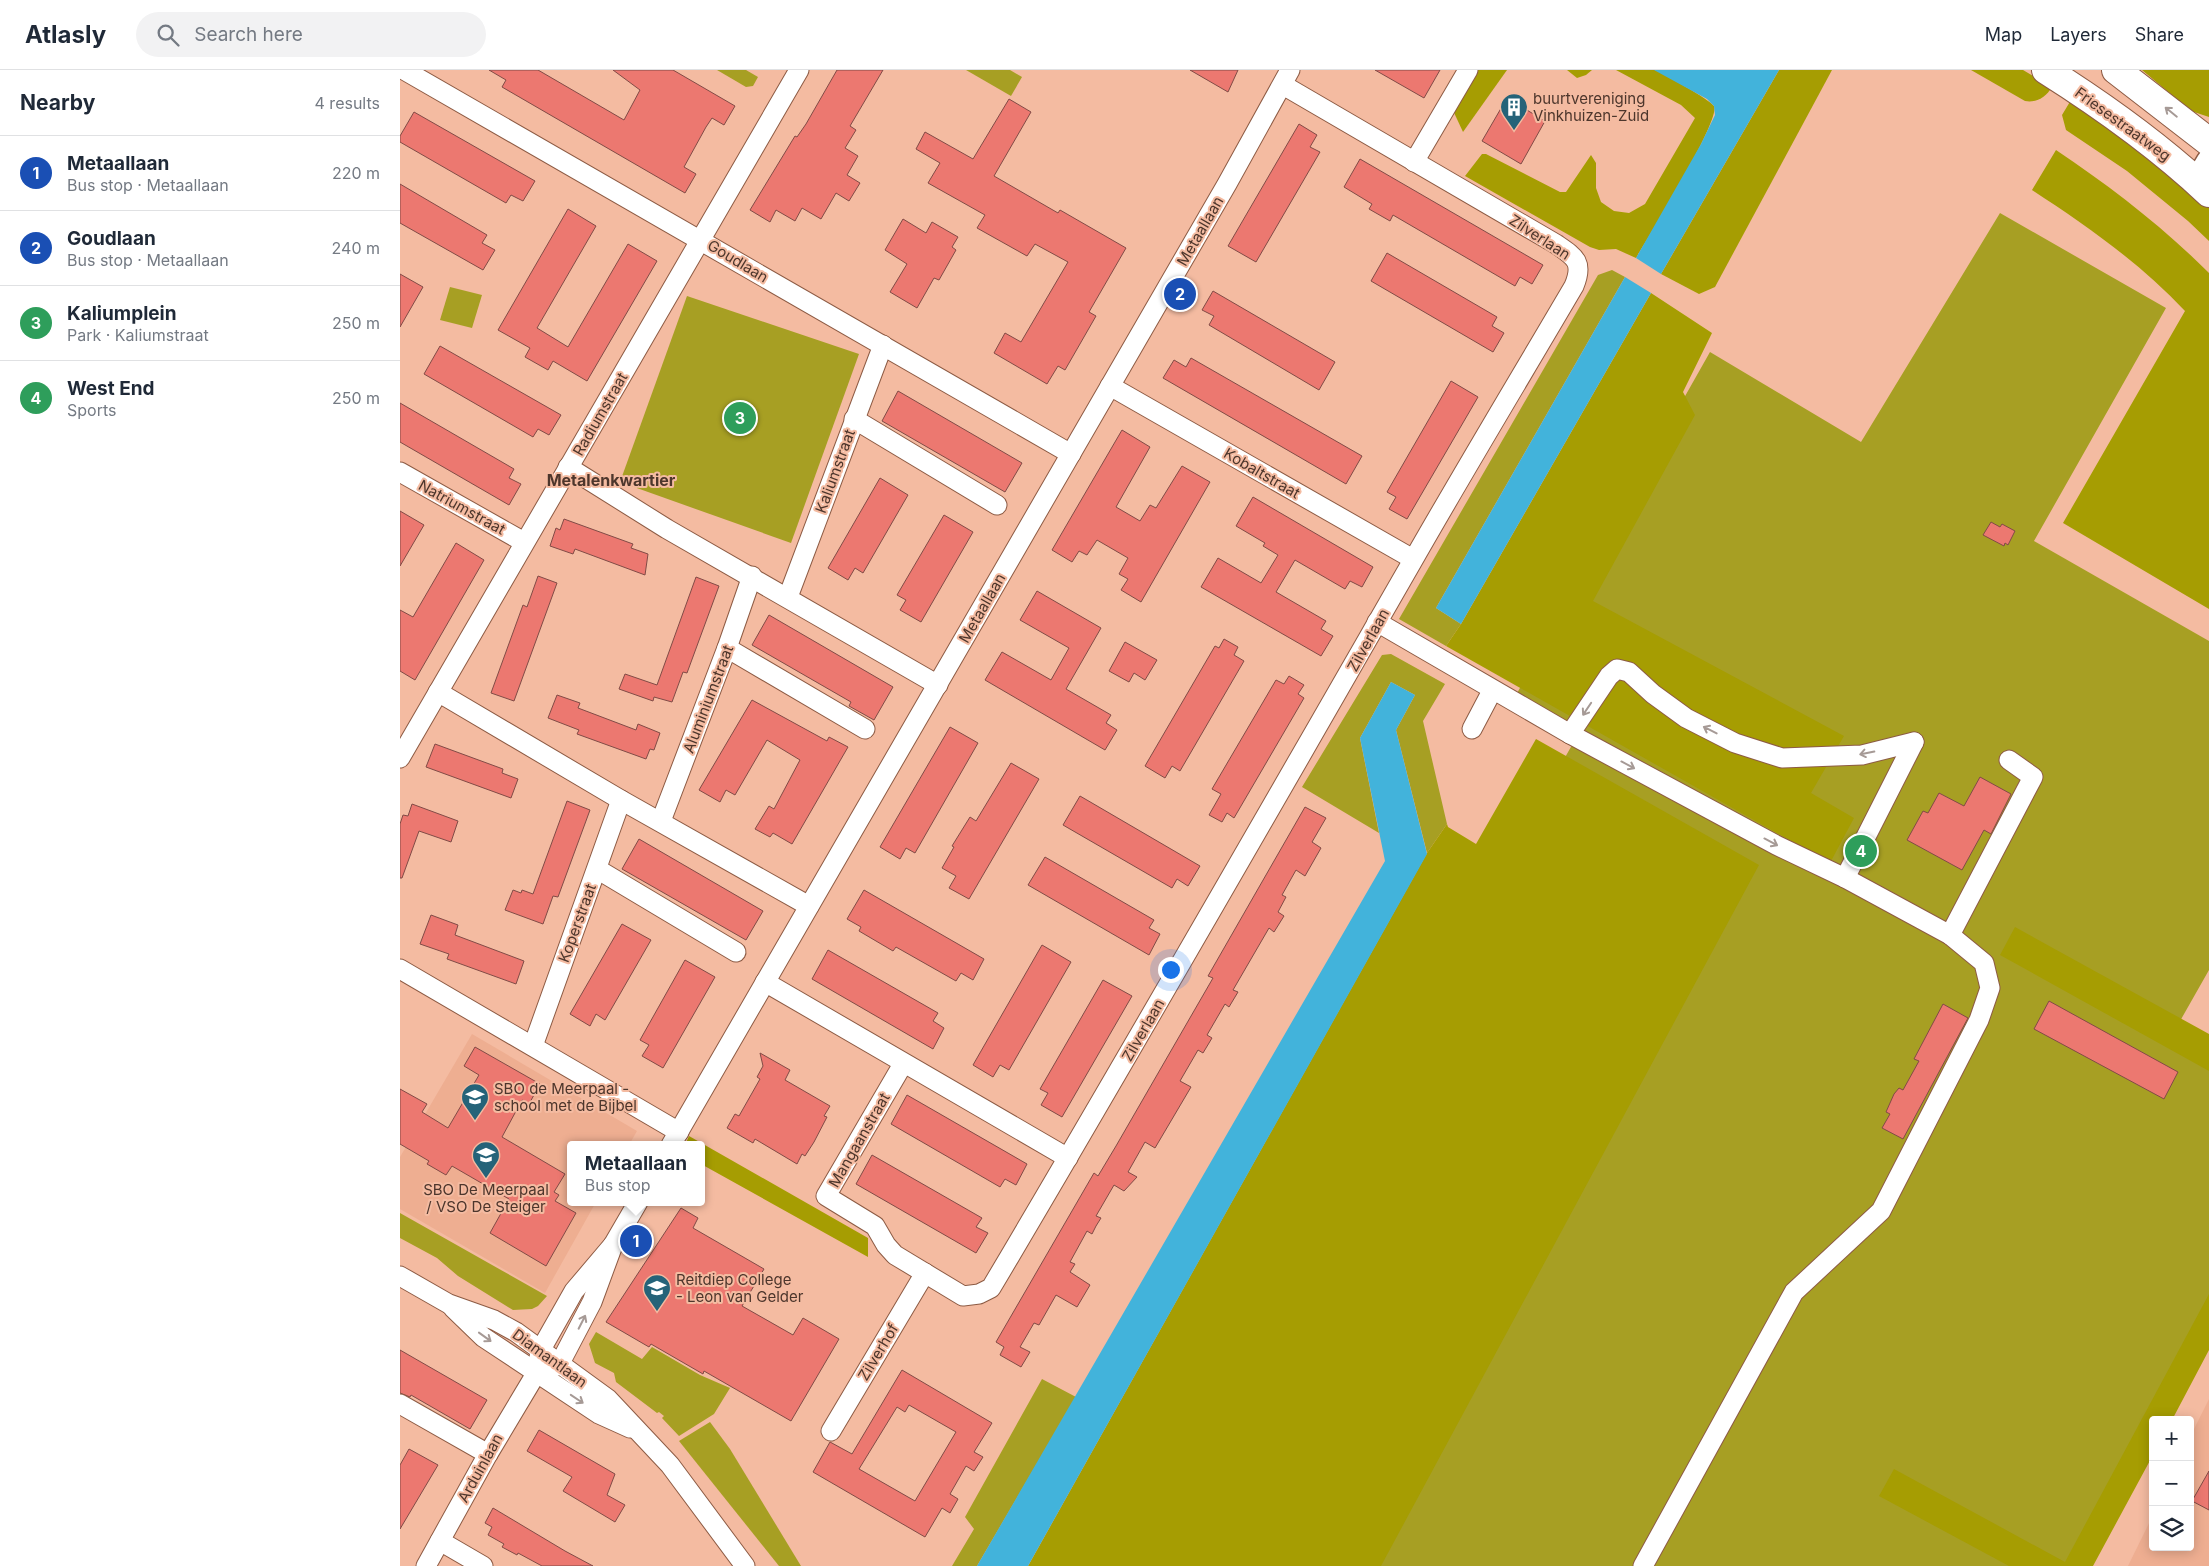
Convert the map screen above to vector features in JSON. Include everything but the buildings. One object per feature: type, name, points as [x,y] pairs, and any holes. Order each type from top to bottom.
[{"type":"highway","name":"Friesestraatweg","points":[[2046,70],[2102,106],[2181,166],[2206,178]]},
{"type":"highway","points":[[2116,70],[2209,142]]},
{"type":"street","name":"Goudlaan","points":[[404,70],[1071,454]]},
{"type":"street","name":"Radiumstraat","points":[[400,758],[799,70]]},
{"type":"street","points":[[1414,162],[1468,70]]},
{"type":"street","name":"Zilverlaan","points":[[963,1296],[979,1294],[992,1288],[1413,560],[1564,303],[1579,274],[1578,262],[1568,252],[1414,162],[1286,78]]},
{"type":"street","name":"Metaallaan","points":[[675,1138],[1071,454],[1286,78]]},
{"type":"street","name":"Kaliumstraat","points":[[788,596],[883,345]]},
{"type":"street","name":"Kobaltstraat","points":[[1110,386],[1413,560]]},
{"type":"street","points":[[854,419],[997,505]]},
{"type":"street","points":[[568,467],[667,528],[938,684]]},
{"type":"street","name":"Natriumstraat","points":[[400,472],[524,542]]},
{"type":"street","name":"Aluminiumstraat","points":[[661,821],[727,648],[752,576]]},
{"type":"street","points":[[1377,622],[1492,691],[1570,734],[1776,845],[1845,878],[1950,935],[1984,963],[1990,988],[1979,1020],[1881,1211],[1794,1292],[1643,1566]]},
{"type":"street","points":[[727,648],[865,729]]},
{"type":"street","points":[[1570,734],[1609,676],[1617,669],[1629,672],[1652,694],[1686,718],[1735,743],[1782,758],[1862,754],[1914,742],[1845,878]]},
{"type":"street","points":[[1472,729],[1492,691]]},
{"type":"street","points":[[438,692],[621,800],[809,906]]},
{"type":"street","points":[[1950,935],[2033,778],[2009,760]]},
{"type":"street","name":"Koperstraat","points":[[533,1046],[621,800]]},
{"type":"street","points":[[597,869],[736,952]]},
{"type":"street","points":[[400,969],[533,1046],[675,1138]]},
{"type":"street","points":[[765,982],[1068,1158]]},
{"type":"street","name":"Mangaanstraat","points":[[904,1064],[826,1196],[875,1226],[886,1245],[895,1255],[963,1296]]},
{"type":"street","points":[[614,1245],[574,1292],[540,1351],[537,1372],[559,1365],[592,1302],[614,1245],[636,1206]]},
{"type":"street","name":"Zilverhof","points":[[831,1431],[925,1273]]},
{"type":"street","name":"Diamantlaan","points":[[400,1276],[449,1304],[494,1320],[516,1332],[608,1399],[670,1465],[745,1566]]},
{"type":"street","name":"Diamantlaan","points":[[449,1304],[483,1337],[599,1414],[638,1432]]},
{"type":"street","name":"Arduinlaan","points":[[426,1566],[488,1454],[537,1372]]},
{"type":"street","points":[[400,1404],[488,1454]]},
{"type":"street","points":[[440,1541],[483,1566]]},
{"type":"shaded area","points":[[717,70],[746,70],[758,77],[753,86],[746,87]]},
{"type":"shaded area","points":[[966,70],[1010,70],[1022,77],[1011,96]]},
{"type":"shaded area","points":[[1473,70],[1507,70],[1463,132],[1450,104]]},
{"type":"shaded area","points":[[1567,70],[1592,70],[1586,75],[1577,78]]},
{"type":"shaded area","points":[[1616,70],[1655,70],[1696,93],[1714,106],[1713,116],[1696,155],[1636,258],[1616,249],[1599,250],[1590,247],[1465,176],[1482,154],[1486,154],[1560,192],[1566,192],[1591,155],[1596,163],[1596,188],[1601,202],[1614,211],[1629,213],[1645,204],[1695,118],[1681,105]]},
{"type":"shaded area","points":[[1779,70],[1832,70],[1715,287],[1699,294],[1661,274]]},
{"type":"shaded area","points":[[1971,70],[2023,70],[2052,87],[2041,98],[2025,101]]},
{"type":"shaded area","points":[[2142,70],[2209,70],[2209,117],[2191,111]]},
{"type":"shaded area","points":[[2071,100],[2124,137],[2209,208],[2209,241],[2188,221],[2127,171],[2066,130],[2062,115]]},
{"type":"shaded area","points":[[2056,150],[2136,208],[2209,273],[2209,609],[2063,523],[2185,311],[2168,293],[2131,261],[2073,217],[2032,190]]},
{"type":"shaded area","points":[[2000,213],[2166,308],[2034,541],[2209,641],[2209,970],[2167,1044],[2209,1068],[2209,1316],[2153,1416],[2149,1416],[2149,1424],[2070,1566],[1106,1566],[1580,731],[1516,695],[1710,352],[1861,442]]},
{"type":"shaded area","points":[[1612,270],[1625,277],[1436,608],[1461,624],[1446,646],[1399,619],[1598,275]]},
{"type":"shaded area","points":[[450,287],[482,295],[472,328],[440,320]]},
{"type":"shaded area","points":[[1651,293],[1712,333],[1683,392],[1695,415],[1593,601],[1844,736],[1811,793],[1854,818],[1830,863],[1446,646],[1461,624]]},
{"type":"shaded area","points":[[687,296],[859,354],[791,543],[620,482]]},
{"type":"shaded area","points":[[1391,654],[1445,684],[1423,721],[1447,824],[1427,853],[1396,730],[1415,695],[1391,682],[1360,738],[1379,833],[1302,787],[1382,655]]},
{"type":"shaded area","points":[[1536,739],[1759,865],[1381,1566],[1028,1566],[1427,853],[1447,824],[1448,827],[1476,844]]},
{"type":"shaded area","points":[[2015,927],[2209,1034],[2209,1071],[2000,955]]},
{"type":"shaded area","name":"SBO De Meerpaal / VSO De Steiger","points":[[472,1034],[637,1131],[631,1141],[567,1141],[567,1206],[594,1206],[545,1293],[400,1209],[400,1157]]},
{"type":"shaded area","points":[[689,1136],[698,1141],[687,1141]]},
{"type":"shaded area","points":[[705,1145],[868,1238],[868,1257],[705,1166]]},
{"type":"shaded area","points":[[400,1213],[547,1296],[538,1306],[532,1309],[513,1310],[458,1276],[437,1258],[400,1238]]},
{"type":"shaded area","points":[[2209,1294],[2209,1350],[2174,1416],[2149,1416],[2149,1462],[2093,1566],[2009,1566],[1879,1496],[1894,1469],[2065,1562]]},
{"type":"shaded area","points":[[596,1332],[642,1359],[652,1347],[700,1375],[730,1388],[714,1414],[679,1436],[662,1418],[664,1416],[659,1412],[657,1413],[616,1382],[614,1373],[595,1363],[589,1344]]},
{"type":"shaded area","points":[[1042,1379],[1076,1397],[977,1566],[952,1566],[974,1529],[965,1517]]},
{"type":"shaded area","points":[[2209,1399],[2209,1566],[2128,1566],[2149,1523],[2149,1551],[2194,1551],[2194,1429]]},
{"type":"shaded area","points":[[710,1422],[730,1449],[801,1566],[779,1566],[679,1441]]},
{"type":"water","points":[[1654,70],[1779,70],[1661,274],[1636,258],[1701,144],[1715,115],[1714,106],[1707,99]]},
{"type":"water","points":[[1625,277],[1651,293],[1461,624],[1436,608]]},
{"type":"water","points":[[1391,682],[1415,695],[1396,730],[1427,854],[1028,1566],[977,1566],[1385,861],[1360,738]]},
{"type":"place","name":"buurtvereniging Vinkhuizen-Zuid","points":[[1514,131]]},
{"type":"place","name":"Goudlaan","points":[[1180,294]]},
{"type":"place","name":"Kaliumplein","points":[[740,418]]},
{"type":"place","name":"West End","points":[[1861,851]]},
{"type":"place","name":"SBO de Meerpaal - school met de Bijbel","points":[[475,1121]]},
{"type":"place","name":"SBO De Meerpaal / VSO De Steiger","points":[[486,1179]]},
{"type":"place","name":"Metaallaan","points":[[636,1241]]},
{"type":"place","name":"Reitdiep College - Leon van Gelder","points":[[657,1312]]},
{"type":"district","name":"Metalenkwartier","points":[[611,480]]}]
